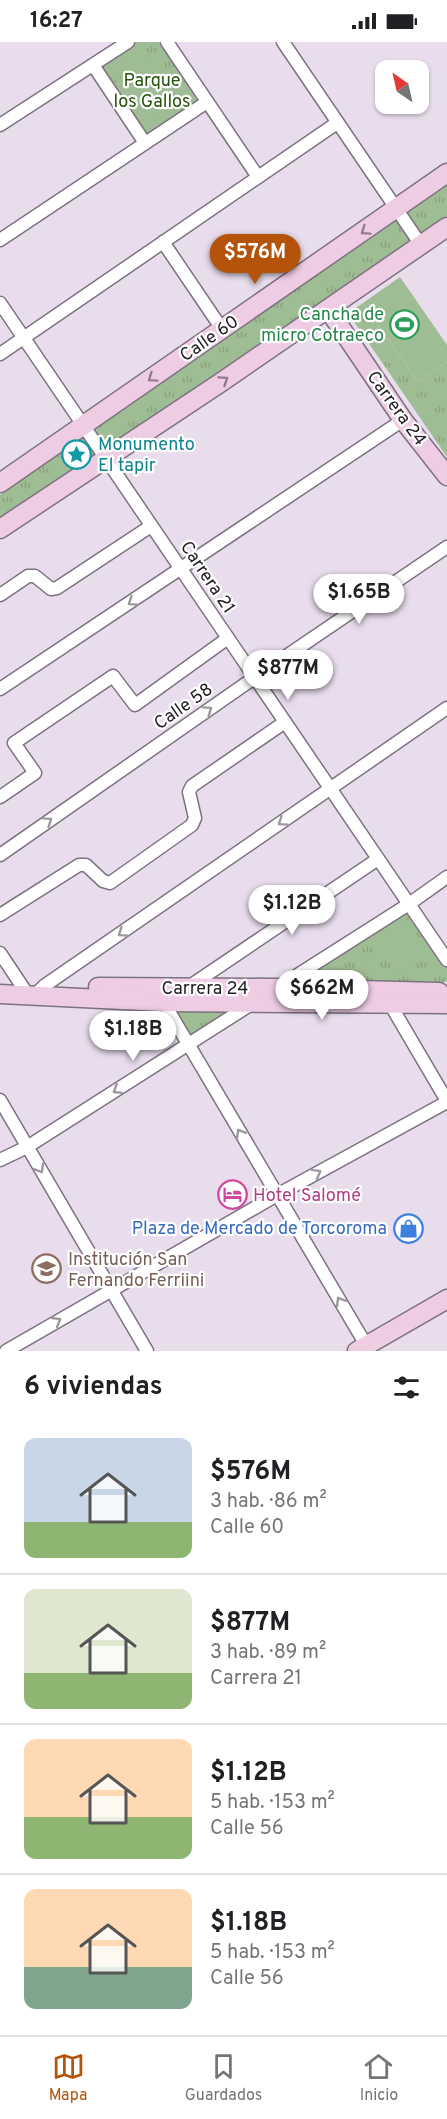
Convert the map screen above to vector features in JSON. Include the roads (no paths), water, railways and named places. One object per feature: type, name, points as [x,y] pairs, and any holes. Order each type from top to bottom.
[{"type":"street","points":[[0,125],[128,42]]},
{"type":"street","points":[[167,42],[258,177]]},
{"type":"street","points":[[283,42],[421,245]]},
{"type":"street","points":[[93,65],[145,143]]},
{"type":"street","points":[[0,240],[207,102]]},
{"type":"street","points":[[0,354],[337,123]]},
{"type":"street","name":"Calle 60","points":[[0,483],[447,173]]},
{"type":"street","points":[[0,529],[447,227]]},
{"type":"street","points":[[163,242],[222,329]]},
{"type":"street","name":"Carrera 21","points":[[0,303],[447,960]]},
{"type":"street","name":"Carrera 24","points":[[328,309],[403,420],[447,476]]},
{"type":"street","points":[[0,689],[403,420]]},
{"type":"street","points":[[0,595],[28,576],[35,576],[51,589],[57,588],[152,526]]},
{"type":"street","name":"Calle 58","points":[[0,855],[447,547]]},
{"type":"street","points":[[0,797],[35,773],[14,742],[112,676],[135,705],[228,638]]},
{"type":"street","points":[[0,953],[32,990],[447,708]]},
{"type":"street","points":[[0,915],[79,865],[86,865],[103,881],[110,884],[192,825],[195,818],[189,792],[192,786],[285,722]]},
{"type":"street","points":[[189,987],[378,859]]},
{"type":"street","points":[[0,1160],[27,1147],[409,904],[447,877]]},
{"type":"street","name":"Carrera 24","points":[[0,984],[32,990],[159,995],[255,1002],[447,1004]]},
{"type":"street","name":"Carrera 24","points":[[159,995],[189,987],[447,992]]},
{"type":"street","name":"Carrera 24","points":[[0,994],[32,990]]},
{"type":"street","points":[[159,995],[277,1195],[364,1349],[447,1299]]},
{"type":"street","points":[[6,1351],[277,1195],[447,1101],[390,1004]]},
{"type":"street","points":[[0,1100],[147,1351]]},
{"type":"place","name":"Cancha de micro Cotraeco","points":[[405,324]]},
{"type":"place","name":"Monumento El tapir","points":[[77,454]]},
{"type":"place","name":"Hotel Salomé","points":[[232,1195]]},
{"type":"place","name":"Plaza de Mercado de Torcoroma","points":[[408,1228]]},
{"type":"place","name":"Institución San Fernando Ferriini","points":[[47,1269]]},
{"type":"park label","name":"Parque los Gallos","points":[[152,90]]}]
